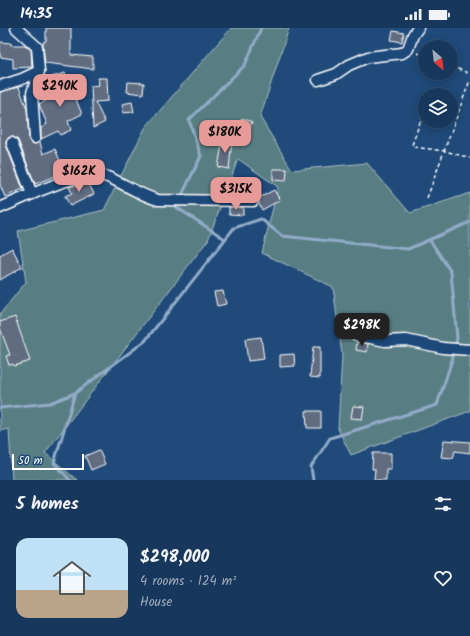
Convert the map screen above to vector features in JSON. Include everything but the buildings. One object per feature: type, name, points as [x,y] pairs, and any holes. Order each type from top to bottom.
[{"type":"street","points":[[16,28],[37,47],[39,71],[32,93],[35,138]]},
{"type":"street","points":[[318,80],[336,74],[349,65],[368,57],[402,53],[408,49],[413,35],[418,28]]},
{"type":"street","points":[[0,86],[22,79],[39,71]]},
{"type":"street","points":[[12,143],[32,194]]},
{"type":"street","points":[[0,208],[69,180],[90,175],[108,177],[148,198],[168,200],[253,201]]},
{"type":"street","points":[[356,335],[385,341],[417,341],[443,348],[470,350]]},
{"type":"path","points":[[458,69],[470,74]]},
{"type":"path","points":[[427,198],[470,80]]},
{"type":"path","points":[[418,128],[412,145],[414,147],[445,151],[470,158]]},
{"type":"green space","points":[[231,28],[289,28],[260,117],[292,170],[367,163],[410,213],[470,193],[470,411],[351,455],[338,429],[342,355],[333,287],[262,253],[278,187],[238,159],[208,240],[45,453],[77,480],[12,480],[9,429],[0,431],[0,314],[26,282],[18,231],[104,210],[145,128]]},
{"type":"waterway","points":[[181,197],[201,156],[189,120],[245,65],[261,28]]},
{"type":"waterway","points":[[179,202],[176,207],[225,239]]},
{"type":"waterway","points":[[70,480],[54,463],[75,393],[145,341],[234,228],[261,219],[282,236],[408,249],[470,222]]},
{"type":"waterway","points":[[313,480],[311,467],[330,438],[437,405],[453,357],[457,338],[451,272],[430,240]]},
{"type":"waterway","points":[[0,408],[50,403],[75,393]]}]
